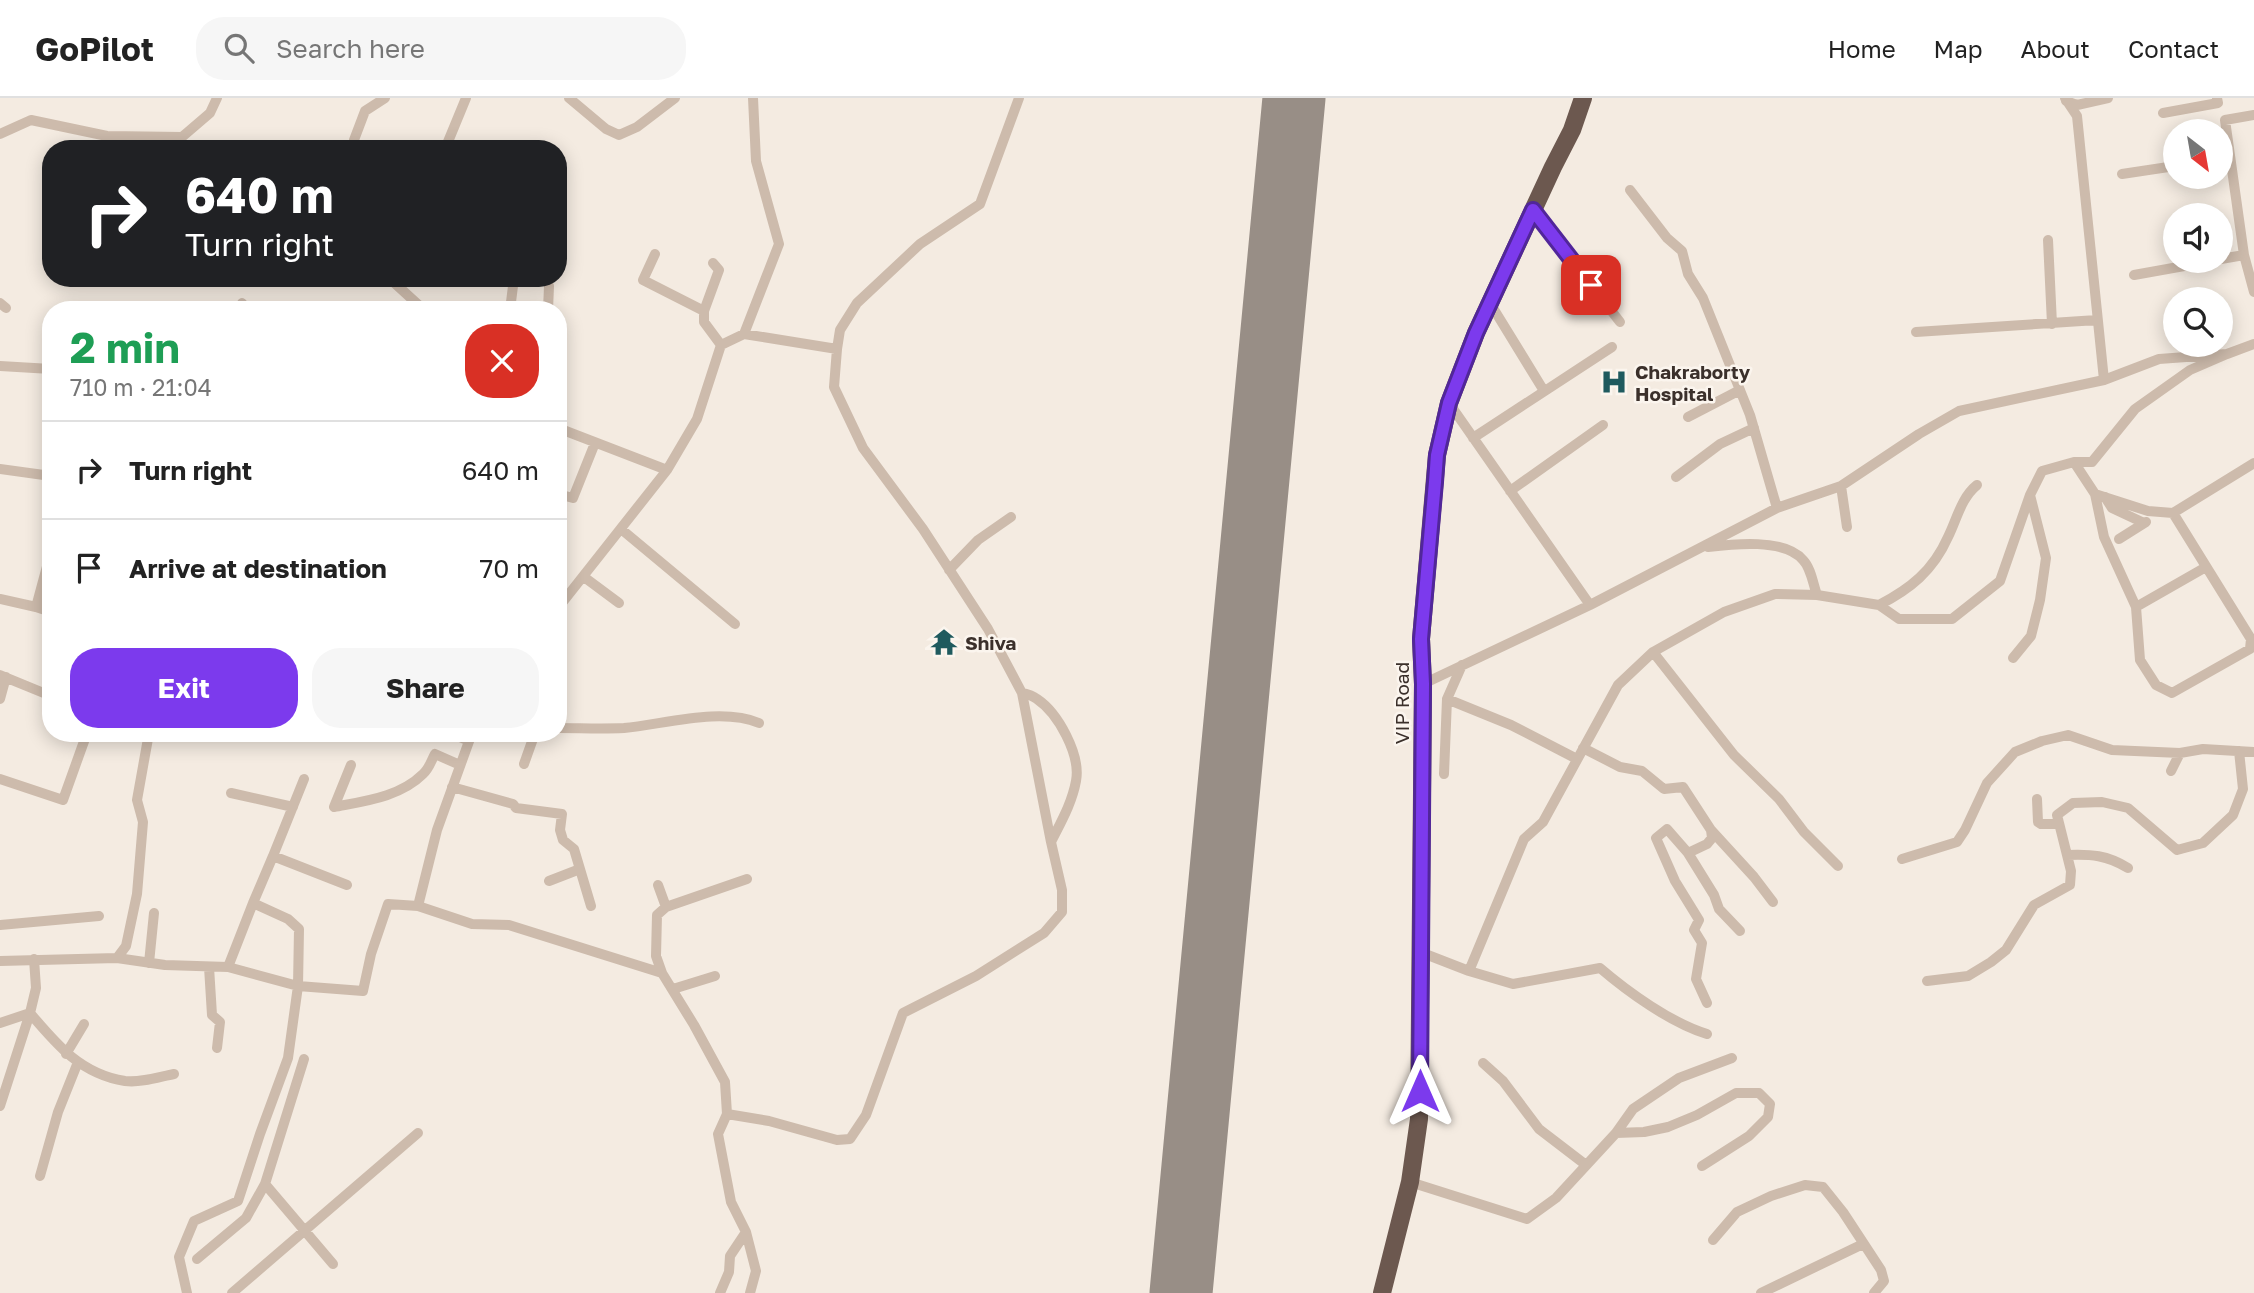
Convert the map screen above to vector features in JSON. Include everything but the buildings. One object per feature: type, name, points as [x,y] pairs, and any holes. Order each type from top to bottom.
[{"type":"highway","name":"VIP Road","points":[[1382,1293],[1410,1182],[1419,1119],[1423,684],[1421,639],[1437,455],[1449,403],[1490,303],[1572,130],[1583,98]]},
{"type":"street","points":[[0,134],[32,120],[107,135],[182,137],[210,113],[217,98]]},
{"type":"street","points":[[354,140],[365,111],[384,98]]},
{"type":"street","points":[[449,140],[466,98]]},
{"type":"street","points":[[569,98],[606,128],[619,135],[637,127],[676,98]]},
{"type":"street","points":[[744,334],[779,244],[756,161],[753,98]]},
{"type":"street","points":[[727,1114],[769,1121],[837,1140],[850,1139],[866,1115],[903,1013],[976,976],[1022,947],[1044,933],[1062,912],[1062,890],[1022,693],[988,629],[923,529],[863,448],[834,387],[840,330],[857,303],[920,244],[980,204],[1019,98]]},
{"type":"street","points":[[2065,99],[2077,105],[2108,98]]},
{"type":"street","points":[[2162,113],[2218,103],[2217,98]]},
{"type":"street","points":[[2065,99],[2077,116],[2105,380]]},
{"type":"street","points":[[2231,119],[2254,115]]},
{"type":"street","points":[[2122,174],[2163,168]]},
{"type":"street","points":[[2231,189],[2254,292]]},
{"type":"street","points":[[1630,190],[1667,238],[1682,251],[1688,274],[1703,298],[1740,390],[1777,508]]},
{"type":"street","points":[[1533,210],[1620,322]]},
{"type":"street","points":[[2048,240],[2052,324]]},
{"type":"street","points":[[655,254],[643,280],[704,311]]},
{"type":"street","points":[[2233,257],[2244,255]]},
{"type":"street","points":[[713,263],[719,270],[704,311],[704,322],[722,345]]},
{"type":"street","points":[[2134,275],[2163,270]]},
{"type":"street","points":[[399,287],[414,301]]},
{"type":"street","points":[[1490,303],[1544,391]]},
{"type":"street","points":[[1916,332],[2098,320]]},
{"type":"street","points":[[567,597],[667,470],[697,419],[722,345],[744,334],[836,349]]},
{"type":"street","points":[[2233,352],[2254,344]]},
{"type":"street","points":[[1473,438],[1612,347]]},
{"type":"street","points":[[1423,684],[1590,605],[1777,508],[1841,486],[1959,411],[2105,380],[2159,359],[2186,357]]},
{"type":"street","points":[[1469,971],[1524,839],[1543,822],[1618,685],[1653,652],[1724,612],[1775,594],[1817,595],[1879,604],[1899,620],[1952,619],[2000,581],[2030,495],[2042,471],[2074,462],[2092,462],[2135,409],[2190,370],[2220,357]]},
{"type":"street","points":[[0,366],[42,368]]},
{"type":"street","points":[[1688,417],[1740,390]]},
{"type":"street","points":[[1449,403],[1590,605]]},
{"type":"street","points":[[1510,491],[1603,425]]},
{"type":"street","points":[[1676,477],[1720,444],[1754,428]]},
{"type":"street","points":[[567,432],[667,470]]},
{"type":"street","points":[[567,496],[573,498],[595,443]]},
{"type":"street","points":[[2074,462],[2112,508],[2148,521],[2119,539]]},
{"type":"street","points":[[2100,495],[2148,511],[2173,513],[2254,464]]},
{"type":"street","points":[[0,469],[42,475]]},
{"type":"street","points":[[1879,604],[1905,591],[1927,572],[1947,541],[1967,493],[1977,485]]},
{"type":"street","points":[[1841,486],[1847,527]]},
{"type":"street","points":[[2013,658],[2031,636],[2046,558],[2030,495]]},
{"type":"street","points":[[2100,495],[2104,537],[2136,607],[2140,660],[2156,685],[2172,693],[2250,649],[2251,639],[2173,513]]},
{"type":"street","points":[[949,570],[978,540],[1011,517]]},
{"type":"street","points":[[621,529],[735,624]]},
{"type":"street","points":[[1702,547],[1747,542],[1787,549],[1803,559],[1817,595]]},
{"type":"street","points":[[2136,607],[2206,567]]},
{"type":"street","points":[[584,577],[619,603]]},
{"type":"street","points":[[36,607],[42,585]]},
{"type":"street","points":[[0,599],[42,609]]},
{"type":"street","points":[[1653,652],[1734,755],[1779,799],[1804,832],[1838,866]]},
{"type":"street","points":[[1444,774],[1447,699],[1462,665]]},
{"type":"street","points":[[0,699],[3,676],[42,692]]},
{"type":"street","points":[[1022,693],[1036,697],[1057,718],[1072,748],[1077,778],[1066,812],[1051,842]]},
{"type":"street","points":[[1447,699],[1511,725],[1577,760]]},
{"type":"street","points":[[567,727],[622,728],[726,715],[759,723]]},
{"type":"street","points":[[1902,859],[1957,842],[1987,783],[2015,751],[2042,741],[2068,736],[2112,750],[2180,753],[2203,749],[2254,752]]},
{"type":"street","points":[[0,779],[8,784],[63,800],[84,742]]},
{"type":"street","points":[[117,958],[126,946],[137,894],[143,822],[137,800],[147,742]]},
{"type":"street","points":[[418,906],[437,830],[469,742]]},
{"type":"street","points":[[524,764],[532,742]]},
{"type":"street","points":[[1583,748],[1620,767],[1642,771],[1664,789],[1683,787],[1711,830],[1773,902]]},
{"type":"street","points":[[1927,981],[1968,976],[1991,962],[2006,950],[2034,905],[2070,886],[2071,871],[2057,815],[2073,803],[2102,802],[2128,808],[2177,850],[2203,843],[2233,815],[2243,789],[2239,751]]},
{"type":"street","points":[[2171,771],[2180,753]]},
{"type":"street","points":[[351,765],[334,807],[376,799],[405,788],[425,772],[435,754],[460,765]]},
{"type":"street","points":[[228,967],[304,779]]},
{"type":"street","points":[[452,788],[513,804],[516,808],[562,814],[559,830],[563,840],[574,849],[591,906]]},
{"type":"street","points":[[231,793],[293,807]]},
{"type":"street","points":[[2037,799],[2038,822],[2059,824]]},
{"type":"street","points":[[1707,1003],[1696,979],[1702,943],[1694,930],[1699,920],[1675,881],[1656,838],[1667,829],[1688,853],[1714,895],[1719,909],[1740,931]]},
{"type":"street","points":[[1688,853],[1707,844],[1712,838],[1711,830]]},
{"type":"street","points":[[2067,855],[2112,858],[2127,868]]},
{"type":"street","points":[[272,856],[347,885]]},
{"type":"street","points":[[549,881],[580,869]]},
{"type":"street","points":[[747,879],[666,907],[657,915],[656,957],[662,973],[725,1082],[727,1114],[718,1134],[731,1202],[746,1232],[756,1271],[750,1293]]},
{"type":"street","points":[[658,885],[666,907]]},
{"type":"street","points":[[187,1293],[179,1257],[194,1221],[238,1201],[288,1058],[298,986],[299,929],[288,919],[253,903]]},
{"type":"street","points":[[0,961],[117,958],[149,963],[228,967],[298,986],[363,991],[388,904],[418,906],[472,924],[509,926],[662,973]]},
{"type":"street","points":[[149,963],[154,913]]},
{"type":"street","points":[[0,925],[99,916]]},
{"type":"street","points":[[1420,952],[1513,984],[1600,968],[1687,1028],[1707,1034]]},
{"type":"street","points":[[0,1106],[36,988],[34,959]]},
{"type":"street","points":[[209,967],[212,1015],[220,1022],[217,1048]]},
{"type":"street","points":[[673,989],[715,976]]},
{"type":"street","points":[[0,1023],[30,1013]]},
{"type":"street","points":[[30,1013],[61,1050],[105,1075],[127,1081],[174,1074]]},
{"type":"street","points":[[66,1054],[84,1024]]},
{"type":"street","points":[[1410,1182],[1527,1219],[1556,1198],[1616,1133],[1633,1109],[1679,1078],[1732,1058]]},
{"type":"street","points":[[197,1259],[246,1218],[265,1184],[304,1059]]},
{"type":"street","points":[[40,1176],[58,1112],[78,1062]]},
{"type":"street","points":[[1483,1063],[1503,1081],[1539,1129],[1586,1165]]},
{"type":"street","points":[[1616,1133],[1644,1132],[1668,1127],[1697,1115],[1736,1093],[1759,1093],[1770,1104],[1768,1117],[1749,1136],[1702,1166]]},
{"type":"street","points":[[232,1293],[418,1133]]},
{"type":"street","points":[[265,1184],[333,1264]]},
{"type":"street","points":[[1713,1240],[1737,1212],[1771,1196],[1805,1185],[1822,1187],[1843,1212],[1881,1270],[1884,1280],[1874,1293]]},
{"type":"street","points":[[720,1293],[729,1272],[730,1256],[746,1232]]},
{"type":"street","points":[[1761,1293],[1863,1244]]},
{"type":"runway","points":[[1181,1293],[1294,98]]},
{"type":"place","name":"Chakraborty Hospital","points":[[1614,382]]},
{"type":"place","name":"Shiva","points":[[944,642]]},
{"type":"route","points":[[1420,1091],[1421,639],[1437,455],[1449,403],[1476,333],[1533,210],[1591,285]]}]
